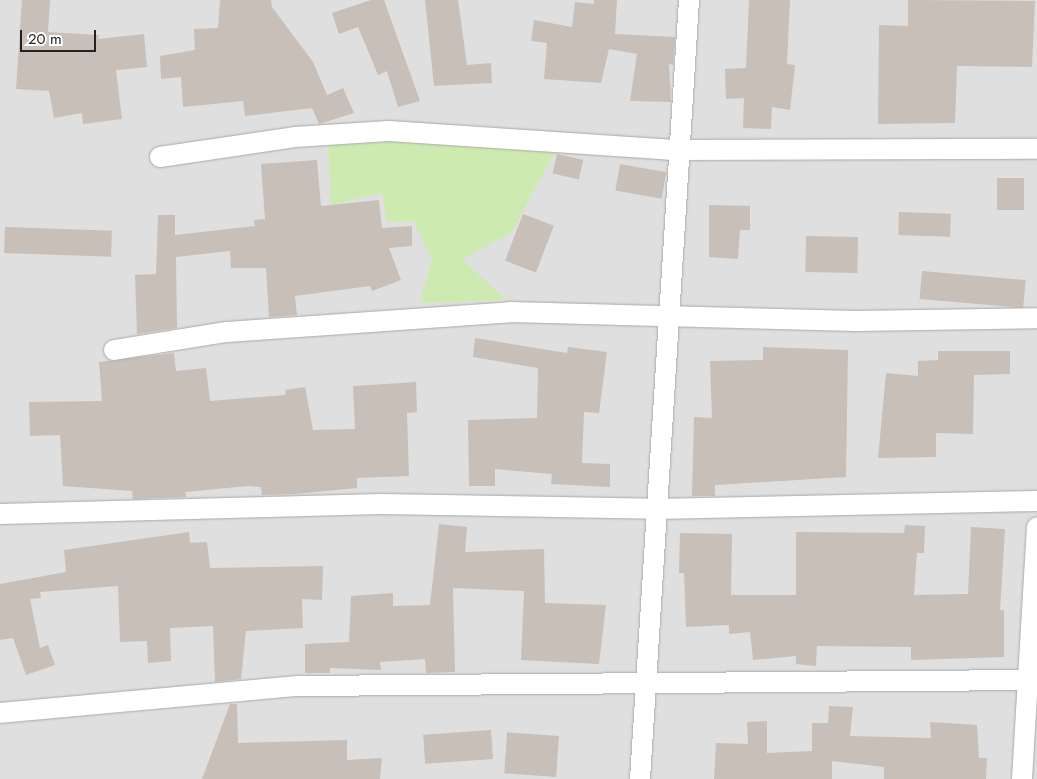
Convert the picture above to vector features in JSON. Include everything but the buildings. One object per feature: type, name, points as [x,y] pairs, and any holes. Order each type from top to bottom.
[{"type":"street","points":[[640,779],[669,316],[677,150],[689,0]]},
{"type":"street","points":[[160,157],[295,137],[389,131],[677,150],[1037,149]]},
{"type":"street","points":[[114,350],[227,332],[510,312],[856,321],[1037,318]]},
{"type":"street","points":[[0,514],[381,504],[656,509],[1037,501]]},
{"type":"street","points":[[1022,779],[1033,680],[1037,527]]},
{"type":"street","points":[[0,713],[299,686],[645,681],[1033,680]]},
{"type":"shaded area","points":[[0,0],[1037,0],[1037,779],[0,779]]},
{"type":"green space","points":[[389,133],[557,148],[511,233],[462,259],[506,300],[420,303],[432,259],[413,221],[387,222],[382,193],[331,205],[328,140]]}]
